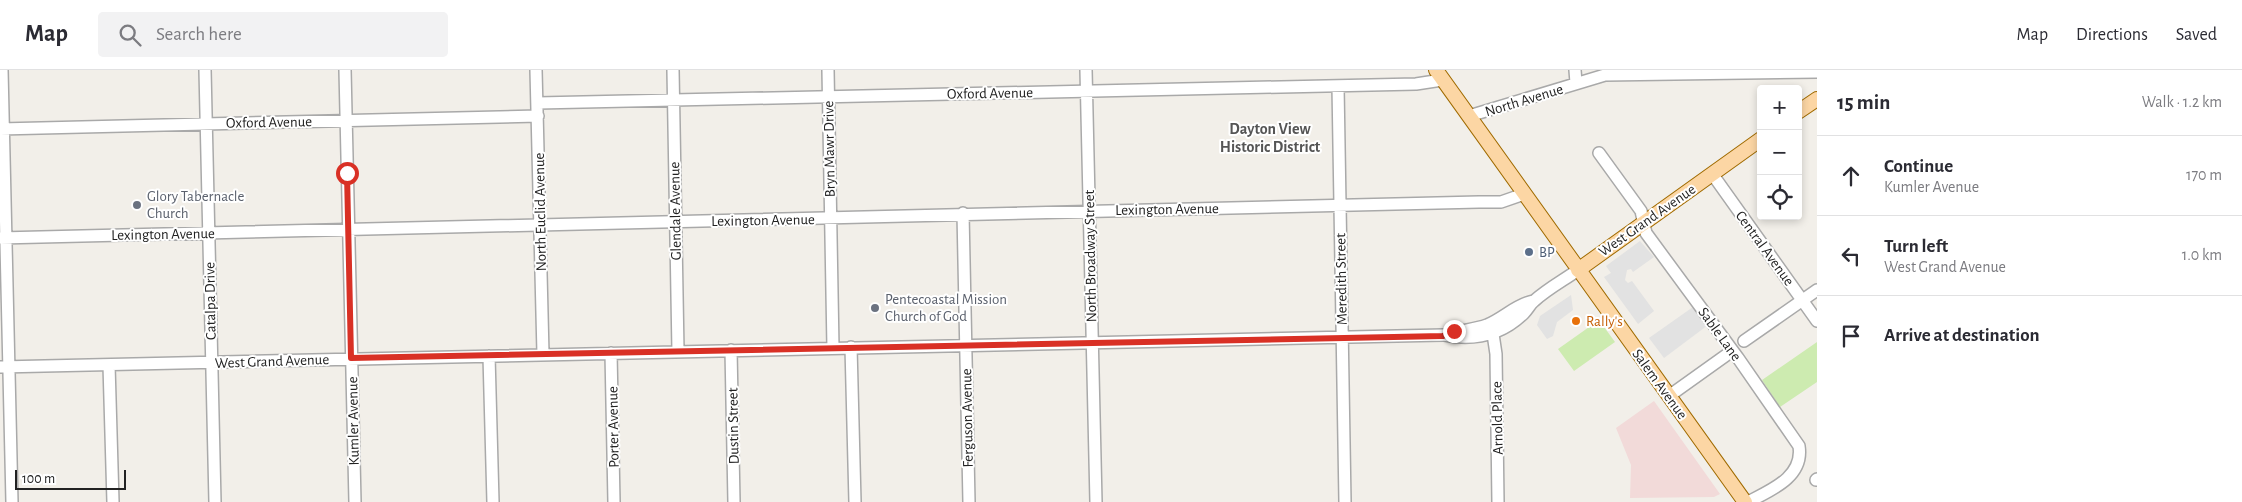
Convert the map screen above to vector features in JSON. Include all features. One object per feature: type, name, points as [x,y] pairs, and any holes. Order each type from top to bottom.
[{"type":"main road","name":"Salem Avenue","points":[[1439,75],[1747,502]]},
{"type":"main road","points":[[1802,109],[1817,99]]},
{"type":"main road","name":"West Grand Avenue","points":[[1578,270],[1643,221],[1712,175],[1757,142]]},
{"type":"street","points":[[2,70],[4,367],[12,502]]},
{"type":"street","name":"Catalpa Drive","points":[[205,70],[215,502]]},
{"type":"street","name":"Kumler Avenue","points":[[344,70],[355,502]]},
{"type":"street","name":"North Euclid Avenue","points":[[536,70],[543,354]]},
{"type":"street","name":"Glendale Avenue","points":[[673,70],[678,351]]},
{"type":"street","name":"Bryn Mawr Drive","points":[[828,70],[834,348]]},
{"type":"street","name":"North Broadway Street","points":[[1086,70],[1096,502]]},
{"type":"street","points":[[1575,70],[1576,83]]},
{"type":"street","name":"North Avenue","points":[[1469,116],[1605,75],[1690,72],[1817,72]]},
{"type":"street","name":"Oxford Avenue","points":[[538,103],[1416,84],[1439,75]]},
{"type":"street","name":"Meredith Street","points":[[1338,86],[1345,502]]},
{"type":"street","name":"Oxford Avenue","points":[[1,129],[538,116]]},
{"type":"street","name":"Sable Lane","points":[[1599,153],[1641,211],[1646,233],[1790,432],[1799,449],[1799,458],[1793,474],[1776,487],[1747,502]]},
{"type":"street","name":"Central Avenue","points":[[1712,175],[1817,321]]},
{"type":"street","name":"Lexington Avenue","points":[[3,238],[831,218],[963,213],[1502,202],[1524,194]]},
{"type":"street","name":"Ferguson Avenue","points":[[963,213],[969,502]]},
{"type":"street","name":"West Grand Avenue","points":[[1443,336],[1490,324],[1511,310],[1533,301],[1578,270]]},
{"type":"street","points":[[1744,341],[1817,290]]},
{"type":"street","name":"West Grand Avenue","points":[[4,367],[966,344],[1443,336],[1460,339],[1493,334],[1525,312],[1533,301]]},
{"type":"street","name":"Arnold Place","points":[[1493,334],[1496,354],[1498,502]]},
{"type":"street","points":[[851,347],[855,502]]},
{"type":"street","name":"Dustin Street","points":[[731,350],[734,502]]},
{"type":"street","points":[[1669,396],[1732,351]]},
{"type":"street","name":"Porter Avenue","points":[[611,353],[614,502]]},
{"type":"street","points":[[489,356],[493,502]]},
{"type":"street","points":[[109,365],[113,502]]},
{"type":"shaded area","points":[[1640,241],[1654,257],[1633,272],[1631,269],[1627,270],[1625,280],[1628,283],[1632,281],[1654,311],[1638,324],[1604,277],[1611,273],[1606,266]]},
{"type":"shaded area","points":[[1571,295],[1573,310],[1557,322],[1553,336],[1547,339],[1537,325],[1540,316]]},
{"type":"shaded area","points":[[1693,307],[1708,325],[1664,358],[1649,338]]},
{"type":"shaded area","points":[[1654,401],[1720,494],[1714,497],[1630,498],[1631,465],[1616,428]]},
{"type":"green space","points":[[1599,320],[1615,342],[1574,371],[1558,349]]},
{"type":"green space","points":[[1817,342],[1817,382],[1780,407],[1762,380]]},
{"type":"place","name":"Glory Tabernacle Church","points":[[137,205]]},
{"type":"place","name":"BP","points":[[1529,252]]},
{"type":"place","name":"Pentecoastal Mission Church of God","points":[[875,308]]},
{"type":"place","name":"Rally's","points":[[1576,321]]},
{"type":"district","name":"Dayton View Historic District","points":[[1270,137]]},
{"type":"route","points":[[347,173],[351,358],[966,344],[1443,336],[1454,331]]}]
